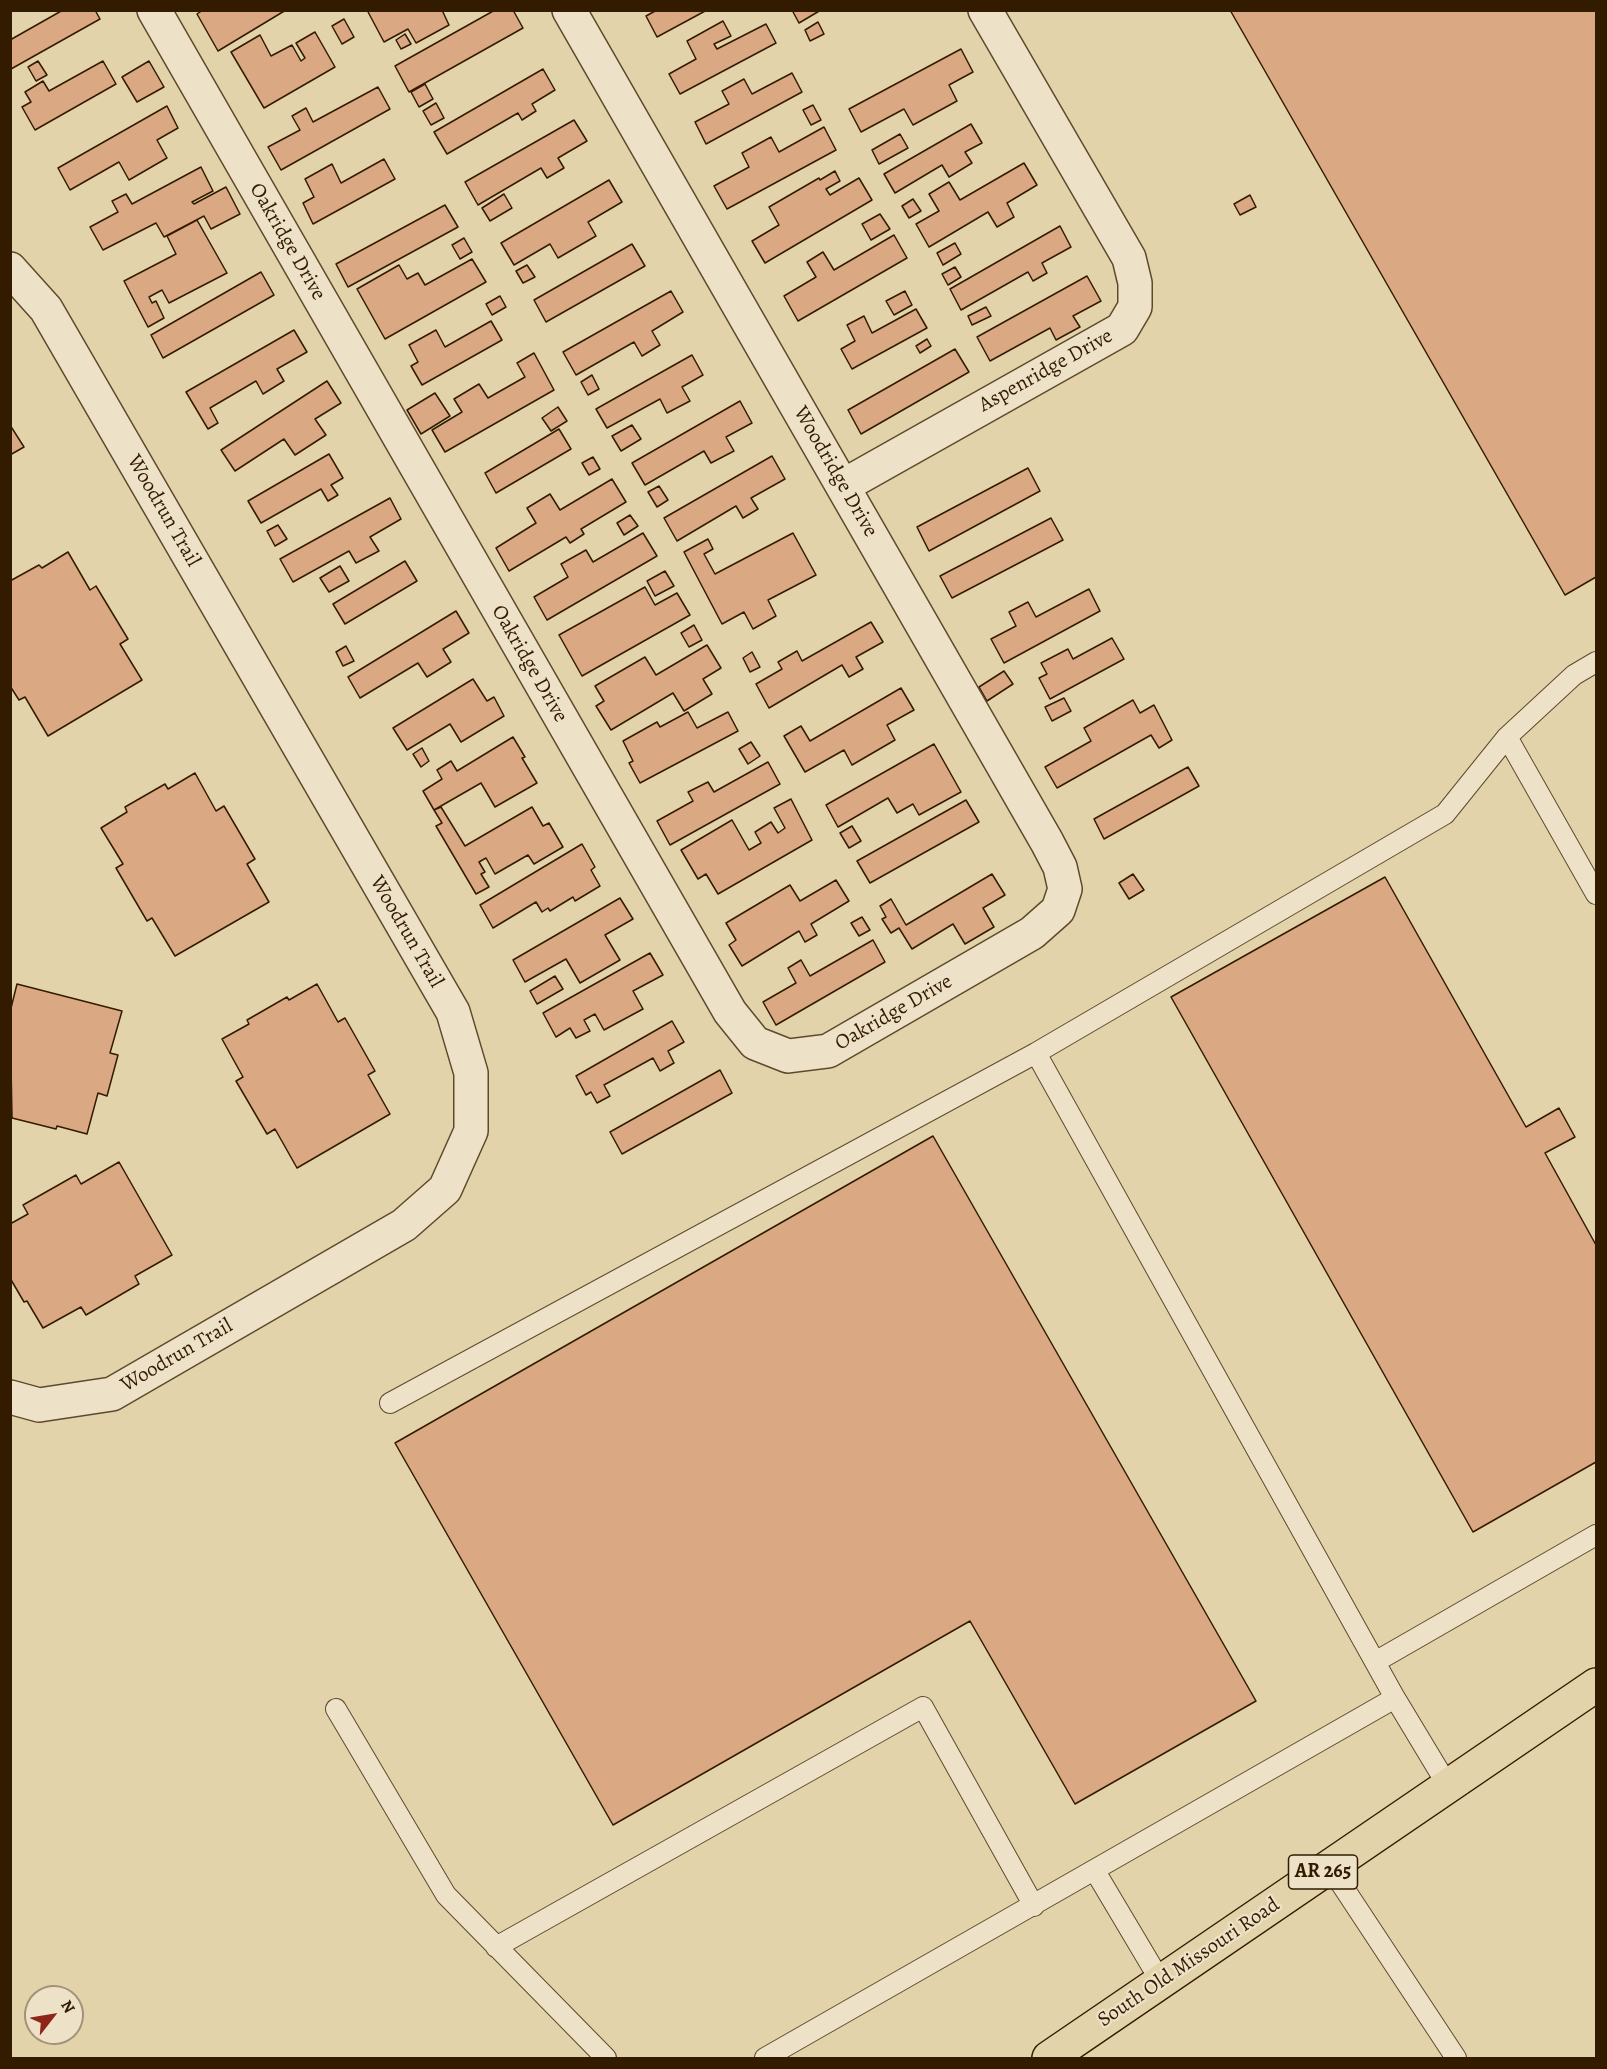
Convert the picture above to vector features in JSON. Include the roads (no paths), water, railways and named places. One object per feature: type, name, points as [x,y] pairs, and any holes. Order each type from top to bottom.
[{"type":"main road","name":"South Old Missouri Road","points":[[1049,2058],[1596,1684]]},
{"type":"street","name":"Oakridge Drive","points":[[154,10],[730,1012],[756,1043],[788,1056],[828,1051],[1032,933]]},
{"type":"street","name":"Woodridge Drive","points":[[569,10],[1060,867],[1065,889],[1058,910],[1032,933]]},
{"type":"street","name":"Aspenridge Drive","points":[[843,486],[1122,329],[1135,307],[1135,283],[1129,258],[985,10]]},
{"type":"street","name":"Woodrun Trail","points":[[10,269],[46,309],[453,1012],[471,1073],[471,1131],[445,1189],[404,1226],[112,1394],[39,1405],[10,1397]]},
{"type":"lane","points":[[390,1403],[1036,1053],[1445,814],[1507,737],[1574,675],[1596,662]]},
{"type":"lane","points":[[1507,737],[1596,894]]},
{"type":"lane","points":[[1036,1053],[1395,1698],[1448,1786]]},
{"type":"lane","points":[[1375,1662],[1596,1535]]},
{"type":"lane","points":[[765,2058],[1395,1698]]},
{"type":"lane","points":[[496,1947],[923,1707],[1034,1906]]},
{"type":"lane","points":[[336,1709],[446,1895],[606,2058]]},
{"type":"lane","points":[[1330,1867],[1456,2058]]},
{"type":"lane","points":[[1095,1871],[1161,1982]]}]
